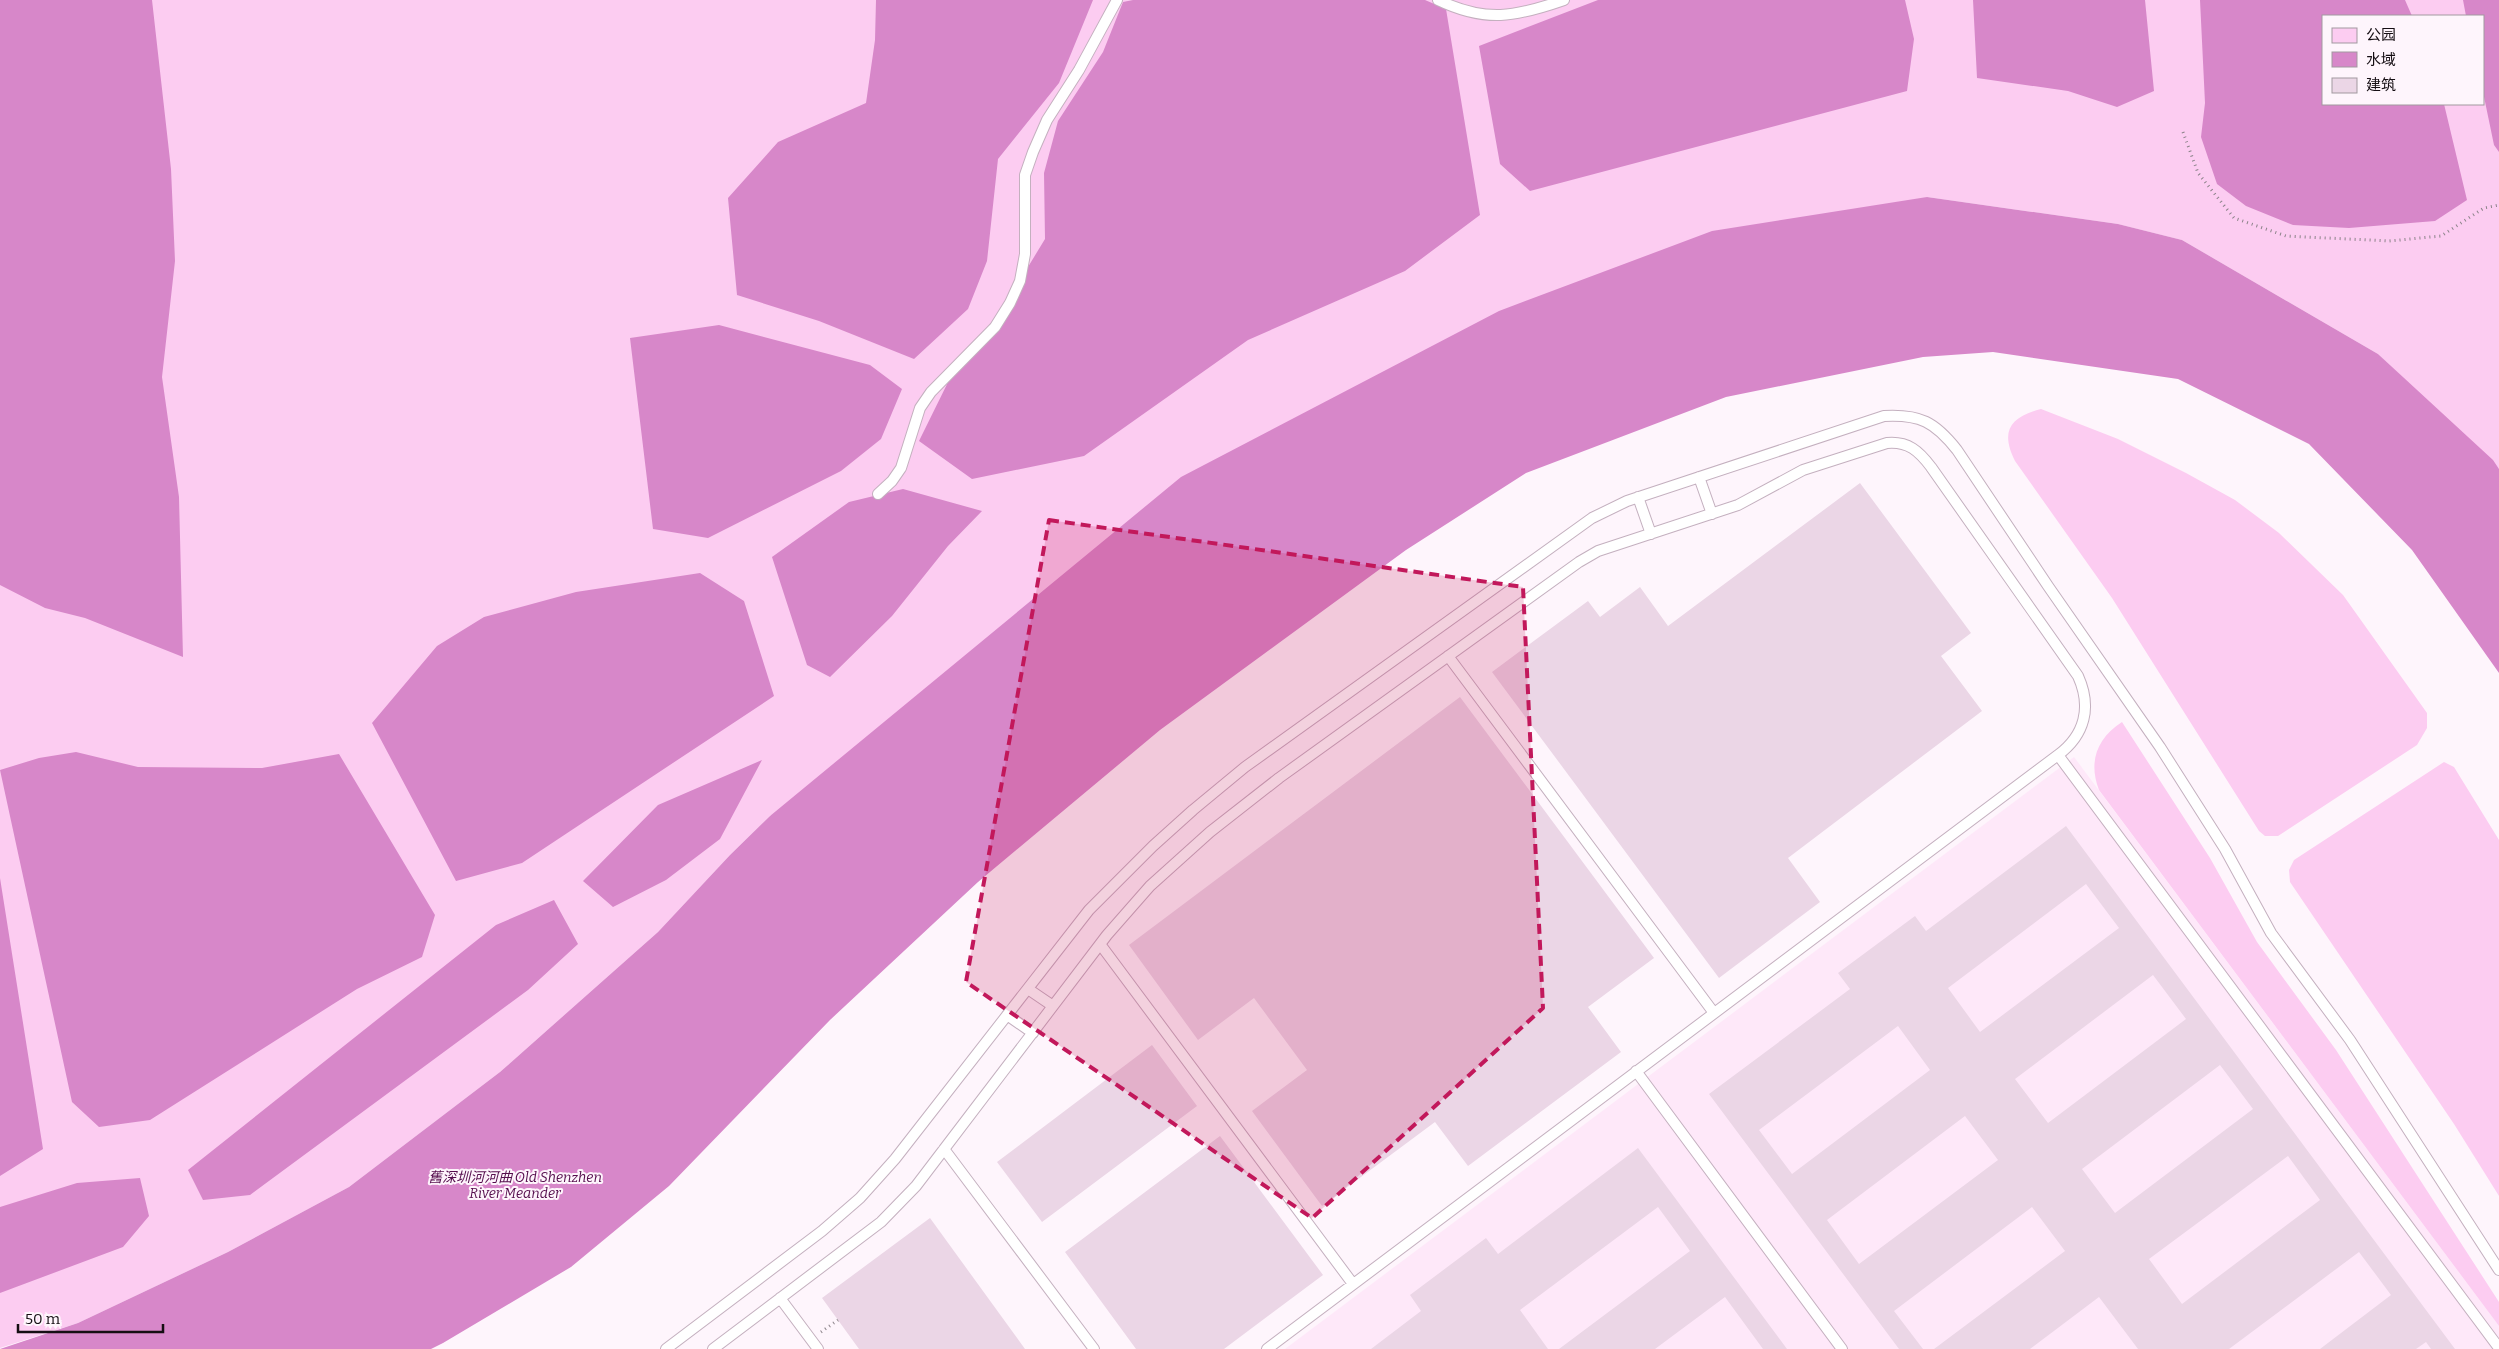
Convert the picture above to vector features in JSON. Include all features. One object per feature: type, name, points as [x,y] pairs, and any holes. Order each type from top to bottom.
[{"type":"lane","points":[[878,494],[892,481],[901,468],[920,408],[931,392],[995,327],[1010,303],[1020,281],[1025,254],[1025,176],[1033,152],[1047,120],[1080,70],[1117,0]]},
{"type":"lane","points":[[1438,0],[1479,16],[1528,12],[1564,0]]},
{"type":"lane","points":[[666,1349],[822,1231],[860,1198],[895,1159],[1089,910],[1153,846],[1237,773],[1572,532],[1605,511],[1638,497],[1884,416],[1898,415],[1928,421],[1947,437],[2160,747],[2225,849],[2271,933],[2350,1040],[2499,1270]]},
{"type":"lane","points":[[713,1349],[881,1222],[916,1186],[1100,944],[1150,886],[1210,832],[1278,778],[1588,556],[1738,505],[1803,470],[1886,443],[1896,442],[1915,448],[1931,467],[2078,676],[2086,697],[2085,720],[2075,740],[2058,755],[1267,1349]]},
{"type":"lane","points":[[1699,477],[1712,514]]},
{"type":"lane","points":[[1638,497],[1651,534]]},
{"type":"lane","points":[[1448,656],[1714,1013]]},
{"type":"lane","points":[[2058,755],[2499,1348]]},
{"type":"lane","points":[[1100,944],[1353,1284]]},
{"type":"lane","points":[[1028,989],[1053,1006]]},
{"type":"lane","points":[[1007,1015],[1033,1033]]},
{"type":"lane","points":[[1636,1072],[1842,1349]]},
{"type":"lane","points":[[944,1150],[1094,1349]]},
{"type":"lane","points":[[780,1298],[818,1349]]},
{"type":"path","points":[[2183,132],[2198,173],[2234,218],[2286,236],[2389,241],[2442,236],[2484,208],[2499,205]]},
{"type":"highlighted area","points":[[1049,520],[1523,587],[1543,1008],[1312,1218],[966,982]]},
{"type":"shaded area","points":[[2074,757],[2499,1326],[2499,1349],[1285,1349]]},
{"type":"green space","points":[[0,0],[2499,0],[2499,469],[2378,354],[2182,240],[2118,224],[1927,197],[770,816],[730,855],[658,932],[500,1072],[349,1187],[228,1252],[78,1323],[0,1348]]},
{"type":"green space","points":[[2041,409],[2118,439],[2186,473],[2235,500],[2279,533],[2343,595],[2427,713],[2427,728],[2417,745],[2278,836],[2265,836],[2259,831],[2112,598],[2015,461],[2008,441],[2008,433],[2011,427],[2022,416]]},
{"type":"green space","points":[[2122,722],[2210,858],[2257,942],[2336,1050],[2499,1302],[2499,1326],[2099,790],[2094,770],[2097,752],[2106,735]]},
{"type":"green space","points":[[2444,762],[2454,767],[2499,840],[2499,1196],[2454,1124],[2290,882],[2289,870],[2294,860]]},
{"type":"water","points":[[0,0],[152,0],[171,169],[175,261],[162,377],[179,497],[183,657],[85,618],[45,608],[0,585]]},
{"type":"water","points":[[876,0],[1093,0],[1059,83],[998,159],[987,261],[968,309],[914,359],[819,321],[737,295],[728,198],[778,142],[866,103],[875,40]]},
{"type":"water","points":[[1133,0],[1425,0],[1446,9],[1480,215],[1405,271],[1248,340],[1084,456],[972,479],[919,441],[955,368],[1003,308],[1045,239],[1044,173],[1058,121],[1103,52],[1123,2]]},
{"type":"water","points":[[1598,0],[1905,0],[1914,39],[1907,91],[1530,191],[1500,164],[1479,46]]},
{"type":"water","points":[[1973,0],[2145,0],[2154,91],[2117,107],[2068,91],[1977,78]]},
{"type":"water","points":[[2200,0],[2405,0],[2412,15],[2322,15],[2322,105],[2444,105],[2467,200],[2435,221],[2349,228],[2293,225],[2246,206],[2217,184],[2201,137],[2205,103]]},
{"type":"water","points":[[2463,0],[2499,0],[2499,152],[2494,145],[2484,97],[2484,15],[2466,15]]},
{"type":"water","name":"舊深圳河河曲 Old Shenzhen River Meander","points":[[1927,197],[2118,224],[2182,240],[2378,354],[2493,460],[2499,469],[2499,673],[2412,550],[2309,444],[2178,379],[1993,352],[1923,357],[1726,397],[1526,473],[1406,550],[1160,730],[978,882],[830,1020],[669,1186],[571,1267],[443,1343],[431,1349],[0,1349],[78,1323],[228,1252],[349,1187],[500,1072],[658,932],[730,855],[770,816],[1181,477],[1499,311],[1712,231]]},
{"type":"water","points":[[719,325],[870,365],[902,389],[881,439],[841,471],[708,538],[653,529],[630,338]]},
{"type":"water","points":[[903,489],[982,511],[948,546],[892,616],[830,677],[807,665],[772,557],[849,502]]},
{"type":"water","points":[[700,573],[744,601],[774,696],[522,863],[456,881],[372,723],[437,646],[484,617],[576,592]]},
{"type":"water","points":[[76,752],[138,767],[262,768],[339,754],[435,915],[422,957],[357,989],[150,1120],[99,1127],[72,1102],[0,770],[39,758]]},
{"type":"water","points":[[762,760],[720,839],[666,880],[613,907],[583,881],[658,805]]},
{"type":"water","points":[[0,878],[43,1149],[0,1176]]},
{"type":"water","points":[[554,900],[578,944],[528,990],[250,1195],[203,1200],[188,1170],[496,925]]},
{"type":"water","points":[[140,1178],[149,1216],[123,1247],[0,1293],[0,1207],[77,1183]]},
{"type":"building","points":[[1860,483],[1971,633],[1941,656],[1982,711],[1788,858],[1820,902],[1719,978],[1492,672],[1588,601],[1600,617],[1640,587],[1668,626]]},
{"type":"building","points":[[1460,697],[1654,958],[1588,1007],[1621,1052],[1468,1166],[1435,1122],[1322,1206],[1252,1111],[1307,1070],[1254,998],[1198,1040],[1129,945]]},
{"type":"building","points":[[2066,826],[2455,1349],[2431,1349],[2426,1342],[2416,1349],[2320,1349],[2391,1295],[2359,1252],[2229,1349],[2138,1349],[2099,1297],[2030,1349],[1934,1349],[2065,1251],[2032,1207],[1894,1311],[1923,1349],[1899,1349],[1709,1094],[1850,989],[1838,973],[1915,916],[1926,931]],"holes":[[[2086,884],[2119,928],[1980,1032],[1948,988]],[[2153,975],[2186,1019],[2048,1123],[2015,1079]],[[1898,1026],[1930,1070],[1792,1174],[1759,1130]],[[2220,1065],[2253,1109],[2115,1213],[2082,1169]],[[1965,1116],[1998,1160],[1859,1264],[1827,1220]],[[2288,1156],[2320,1200],[2182,1304],[2149,1259]]]},
{"type":"building","points":[[1152,1045],[1197,1106],[1042,1222],[997,1162]]},
{"type":"building","points":[[1220,1136],[1323,1275],[1224,1349],[1136,1349],[1065,1252]]},
{"type":"building","points":[[1638,1148],[1787,1349],[1763,1349],[1725,1297],[1655,1349],[1559,1349],[1690,1251],[1658,1207],[1520,1310],[1548,1349],[1371,1349],[1421,1311],[1410,1295],[1486,1238],[1498,1254]]},
{"type":"building","points":[[930,1218],[1025,1349],[859,1349],[822,1298]]}]
